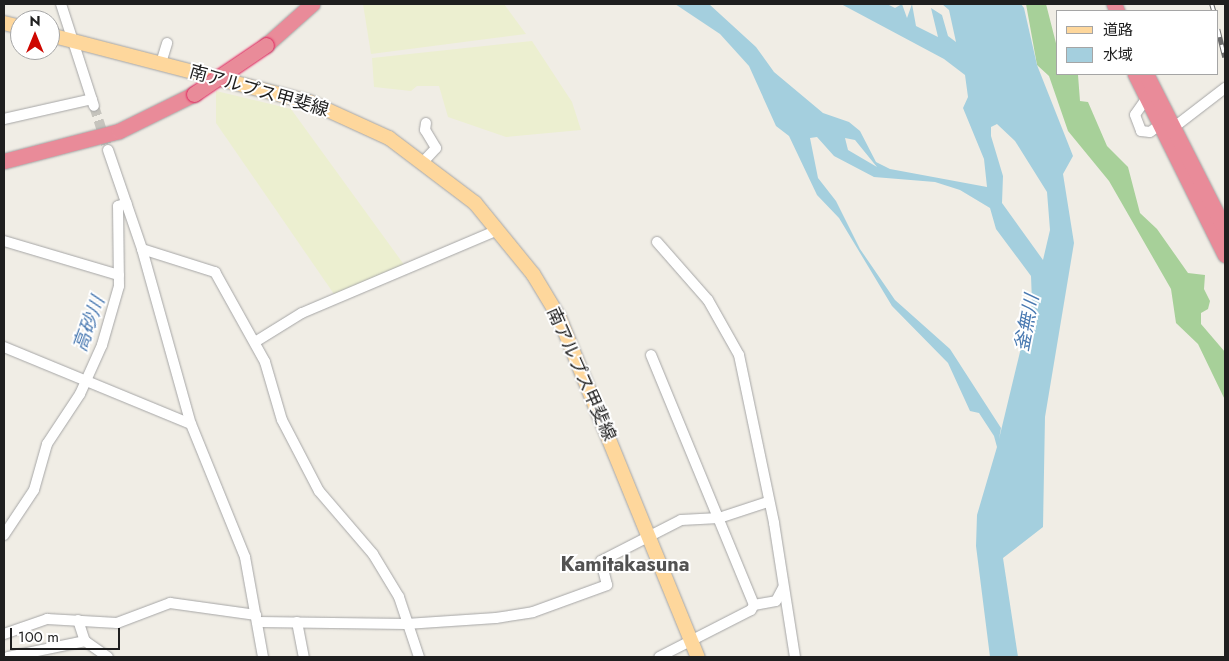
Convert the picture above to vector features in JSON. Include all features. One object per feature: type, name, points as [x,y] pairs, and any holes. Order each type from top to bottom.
[{"type":"highway","points":[[4,161],[119,131],[194,94],[266,45],[312,4]]},
{"type":"highway","points":[[1135,75],[1146,99],[1166,124],[1225,230]]},
{"type":"highway","points":[[1146,75],[1166,124],[1225,254]]},
{"type":"main road","name":"南アルプス甲斐線","points":[[60,37],[310,102],[364,124],[423,162],[475,203],[533,274],[559,317],[698,657]]},
{"type":"street","points":[[4,119],[93,102],[71,40],[61,4]]},
{"type":"street","points":[[161,63],[167,43]]},
{"type":"street","points":[[1166,124],[1225,88]]},
{"type":"street","points":[[423,162],[436,148],[425,130],[426,123]]},
{"type":"street","points":[[108,150],[142,249],[191,424],[245,557],[263,657]]},
{"type":"street","points":[[4,535],[34,490],[47,444],[86,383],[117,298],[119,275],[118,206],[127,203]]},
{"type":"street","points":[[255,342],[302,313],[498,230]]},
{"type":"street","points":[[4,241],[119,275]]},
{"type":"street","points":[[656,242],[708,300],[735,345],[780,559],[795,657]]},
{"type":"street","points":[[142,249],[215,272],[255,342],[282,420],[319,491],[373,554],[399,597],[406,624],[419,657]]},
{"type":"street","points":[[4,347],[86,383],[191,424]]},
{"type":"street","points":[[651,355],[754,605]]},
{"type":"street","points":[[4,634],[46,619],[117,623],[181,603],[257,618],[298,622],[406,624],[496,618],[533,612],[607,585],[601,561],[680,520],[718,518],[768,502]]},
{"type":"street","points":[[659,657],[692,642],[754,605],[781,598],[780,559]]},
{"type":"street","points":[[78,620],[85,641],[108,657]]},
{"type":"street","points":[[298,622],[304,657]]},
{"type":"street","points":[[8,657],[85,641]]},
{"type":"green space","points":[[363,4],[504,4],[526,34],[371,54]]},
{"type":"green space","points":[[1026,4],[1046,4],[1056,43],[1056,75],[1078,75],[1080,101],[1088,102],[1107,146],[1128,167],[1140,213],[1157,229],[1188,273],[1205,275],[1204,289],[1210,301],[1208,309],[1201,313],[1201,324],[1225,352],[1225,400],[1198,344],[1176,323],[1171,289],[1109,181],[1068,131],[1049,76],[1037,65]]},
{"type":"green space","points":[[532,41],[572,102],[581,130],[506,137],[448,117],[439,86],[417,86],[411,91],[374,87],[372,58]]},
{"type":"green space","points":[[216,91],[291,109],[405,266],[336,297],[216,123]]},
{"type":"water","name":"釜無川","points":[[675,4],[709,4],[756,47],[774,72],[823,113],[849,122],[860,131],[876,162],[890,169],[987,187],[984,159],[963,108],[968,97],[965,75],[944,59],[841,4],[887,4],[895,8],[902,4],[907,18],[912,4],[916,26],[938,37],[931,8],[942,15],[948,36],[956,42],[949,10],[942,4],[1021,4],[1024,8],[1037,65],[1073,156],[1063,174],[1074,243],[1045,417],[1043,527],[1003,558],[1018,657],[990,657],[976,546],[977,515],[997,447],[994,436],[979,413],[970,411],[948,363],[892,306],[839,218],[817,195],[789,136],[776,126],[749,66],[720,34]],"holes":[[[997,124],[1015,141],[1047,192],[1050,230],[1043,260],[1002,203],[1003,176],[991,136],[991,127]],[[817,137],[834,156],[874,177],[935,182],[960,190],[990,208],[996,229],[1031,276],[1032,302],[999,439],[1001,428],[950,349],[895,300],[860,249],[836,201],[818,178],[810,138]],[[845,138],[855,140],[877,167],[848,150]]]},
{"type":"tunnel","points":[[94,106],[108,150]]},
{"type":"railway","points":[[1212,4],[1214,10]]},
{"type":"railway","points":[[1219,33],[1225,57]]},
{"type":"district","name":"Kamitakasuna","points":[[625,564]]},
{"type":"water label","name":"高砂川","points":[[89,324]]}]
